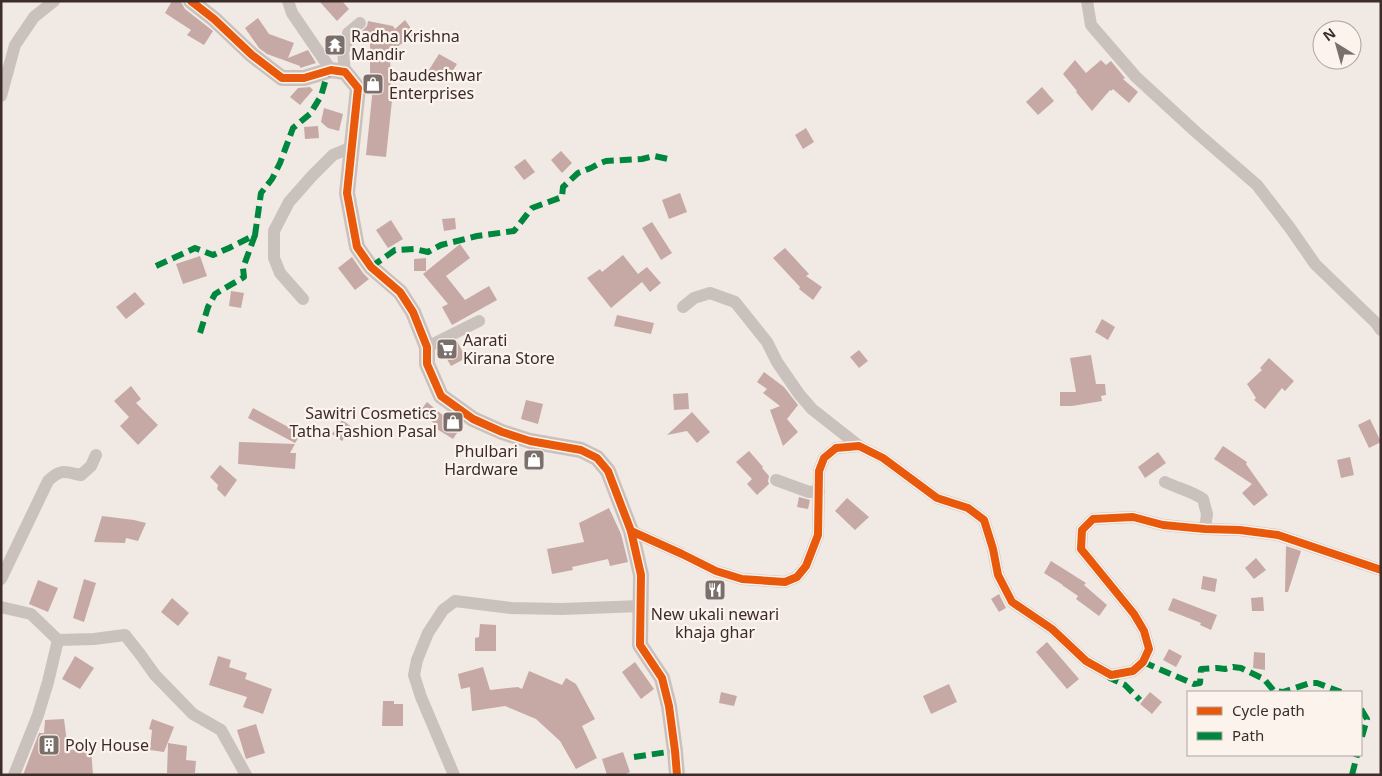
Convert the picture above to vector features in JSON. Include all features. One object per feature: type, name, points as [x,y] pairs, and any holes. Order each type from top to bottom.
[{"type":"street","points":[[1,96],[15,45],[34,17],[54,1]]},
{"type":"street","points":[[191,1],[214,19],[252,55],[282,78],[304,78],[338,71]]},
{"type":"street","points":[[288,1],[292,12],[338,71],[358,88],[347,192],[357,247],[371,267],[400,292],[413,312],[427,347],[427,364],[441,396],[472,419],[502,432],[530,441],[581,450],[597,458],[608,471],[631,532],[641,575],[640,645],[662,678],[669,706],[676,775]]},
{"type":"street","points":[[1087,1],[1092,25],[1136,77],[1196,133],[1257,185],[1276,208],[1315,264],[1381,330]]},
{"type":"street","points":[[338,71],[348,33],[360,23]]},
{"type":"street","points":[[303,299],[280,273],[274,258],[274,231],[289,202],[312,176],[333,155],[352,147]]},
{"type":"street","points":[[683,307],[694,298],[710,293],[735,302],[767,342],[777,362],[812,409],[859,446],[883,458],[937,498],[968,508],[984,520],[993,549],[998,575],[1012,602],[1052,629],[1086,661],[1111,676],[1133,671],[1143,662],[1148,648],[1144,631],[1134,614],[1081,549],[1082,530],[1093,519],[1133,517],[1162,526],[1240,530],[1278,535],[1381,570]]},
{"type":"street","points":[[427,347],[479,321]]},
{"type":"street","points":[[631,532],[716,571],[742,579],[785,582],[797,577],[806,566],[818,535],[819,471],[824,458],[836,448],[859,446]]},
{"type":"street","points":[[1,579],[48,481],[56,473],[63,472],[81,475],[91,466],[96,455]]},
{"type":"street","points":[[776,480],[809,492],[818,491]]},
{"type":"street","points":[[1164,482],[1181,490],[1194,493],[1203,499],[1207,514],[1205,529]]},
{"type":"street","points":[[454,775],[414,675],[417,660],[428,633],[444,610],[454,601],[512,608],[562,609],[641,606]]},
{"type":"street","points":[[1,607],[31,614],[58,640],[94,639],[125,635],[155,675],[193,714],[221,730],[246,775]]},
{"type":"street","points":[[14,775],[38,715],[58,640]]},
{"type":"building","points":[[172,1],[181,2],[185,9],[213,31],[204,45],[187,35],[191,30],[165,13]]},
{"type":"building","points":[[319,1],[342,1],[349,9],[337,21]]},
{"type":"building","points":[[258,18],[269,34],[294,43],[288,58],[308,50],[316,63],[300,68],[300,66],[267,54],[259,48],[245,28]]},
{"type":"building","points":[[405,20],[415,34],[390,52],[391,91],[393,91],[386,157],[366,155],[373,87],[370,87],[370,42],[359,40],[360,33],[367,26],[368,21],[393,26],[395,29]]},
{"type":"building","points":[[439,54],[457,64],[445,83],[427,73]]},
{"type":"building","points":[[1075,60],[1086,73],[1101,60],[1106,65],[1111,61],[1125,78],[1123,79],[1138,92],[1129,103],[1113,89],[1110,90],[1092,111],[1063,74]]},
{"type":"building","points":[[310,87],[313,90],[300,105],[290,97],[298,88]]},
{"type":"building","points":[[1042,87],[1054,101],[1038,115],[1026,102]]},
{"type":"building","points":[[324,108],[343,114],[339,131],[328,128],[321,122]]},
{"type":"building","points":[[318,126],[319,138],[305,139],[304,127]]},
{"type":"building","points":[[806,128],[814,142],[803,149],[795,135]]},
{"type":"building","points":[[561,151],[572,163],[562,173],[551,160]]},
{"type":"building","points":[[525,159],[535,172],[524,180],[514,167]]},
{"type":"building","points":[[680,193],[687,212],[669,219],[662,200]]},
{"type":"building","points":[[455,218],[456,229],[444,231],[442,219]]},
{"type":"building","points":[[391,220],[403,239],[388,248],[376,230]]},
{"type":"building","points":[[652,222],[672,253],[661,260],[642,228]]},
{"type":"building","points":[[460,244],[470,258],[446,276],[465,300],[489,286],[497,300],[452,325],[442,307],[448,304],[423,274]]},
{"type":"building","points":[[785,248],[809,274],[806,276],[822,287],[813,300],[799,289],[800,287],[773,258]]},
{"type":"building","points":[[623,255],[638,274],[647,267],[661,283],[650,292],[642,282],[611,308],[587,278],[600,269],[602,272]]},
{"type":"building","points":[[200,256],[207,276],[183,284],[176,264]]},
{"type":"building","points":[[352,257],[369,279],[355,290],[338,268]]},
{"type":"building","points":[[426,258],[426,271],[414,271],[414,259]]},
{"type":"building","points":[[231,291],[244,293],[241,308],[229,306]]},
{"type":"building","points":[[135,292],[145,304],[126,319],[116,307]]},
{"type":"building","points":[[617,315],[654,323],[651,334],[614,326]]},
{"type":"building","points":[[1102,319],[1115,327],[1108,340],[1095,332]]},
{"type":"building","points":[[457,341],[466,358],[451,366],[441,349]]},
{"type":"building","points":[[859,350],[868,361],[859,368],[850,357]]},
{"type":"building","points":[[1091,355],[1096,384],[1105,384],[1106,395],[1101,396],[1102,401],[1060,406],[1060,392],[1076,392],[1070,358]]},
{"type":"building","points":[[1269,358],[1294,381],[1285,391],[1282,388],[1265,409],[1254,400],[1256,398],[1247,384],[1262,370],[1260,368]]},
{"type":"building","points":[[764,372],[784,387],[798,405],[787,419],[798,432],[783,446],[770,410],[780,406],[763,393],[767,389],[757,382]]},
{"type":"building","points":[[131,386],[141,399],[136,403],[158,425],[138,445],[120,426],[129,417],[114,401]]},
{"type":"building","points":[[688,393],[689,409],[674,410],[673,394]]},
{"type":"building","points":[[526,400],[543,404],[538,424],[521,419]]},
{"type":"building","points":[[427,402],[445,417],[447,413],[463,424],[453,439],[437,429],[438,427],[420,411]]},
{"type":"building","points":[[253,408],[301,434],[295,443],[248,418]]},
{"type":"building","points":[[692,412],[710,432],[697,443],[687,431],[667,435]]},
{"type":"building","points":[[1370,419],[1381,442],[1369,448],[1358,425]]},
{"type":"building","points":[[342,420],[352,427],[342,441],[332,434]]},
{"type":"building","points":[[239,442],[295,444],[290,453],[296,453],[295,469],[238,464]]},
{"type":"building","points":[[1223,446],[1247,462],[1246,464],[1268,495],[1254,506],[1242,493],[1252,484],[1214,459]]},
{"type":"building","points":[[749,451],[769,476],[769,484],[757,495],[747,484],[752,479],[736,462]]},
{"type":"building","points":[[1158,452],[1166,463],[1145,478],[1138,467]]},
{"type":"building","points":[[1350,457],[1354,475],[1341,478],[1337,460]]},
{"type":"building","points":[[220,465],[237,480],[225,497],[217,489],[218,485],[210,477]]},
{"type":"building","points":[[799,497],[810,500],[808,509],[797,507]]},
{"type":"building","points":[[847,498],[869,517],[855,530],[835,511]]},
{"type":"building","points":[[609,508],[621,534],[628,562],[610,566],[608,559],[572,567],[573,570],[552,574],[547,549],[584,542],[579,523]]},
{"type":"building","points":[[102,516],[146,523],[138,541],[126,538],[125,543],[94,542]]},
{"type":"building","points":[[1286,546],[1301,551],[1288,592],[1285,592]]},
{"type":"building","points":[[1256,558],[1266,570],[1254,579],[1245,568]]},
{"type":"building","points":[[1051,561],[1086,583],[1084,585],[1107,605],[1099,616],[1076,599],[1078,596],[1044,573]]},
{"type":"building","points":[[1203,576],[1217,579],[1215,592],[1201,589]]},
{"type":"building","points":[[84,579],[96,583],[84,622],[73,618]]},
{"type":"building","points":[[38,580],[58,588],[48,612],[29,604]]},
{"type":"building","points":[[999,594],[1006,608],[999,612],[991,599]]},
{"type":"building","points":[[1263,597],[1264,611],[1252,611],[1251,598]]},
{"type":"building","points":[[172,598],[189,613],[178,626],[161,612]]},
{"type":"building","points":[[1173,598],[1217,615],[1211,630],[1200,625],[1201,623],[1168,610]]},
{"type":"building","points":[[480,624],[496,625],[496,651],[475,651],[475,638],[479,637]]},
{"type":"building","points":[[1047,642],[1079,679],[1067,689],[1036,652]]},
{"type":"building","points":[[1169,649],[1182,656],[1176,667],[1163,660]]},
{"type":"building","points":[[1254,652],[1265,653],[1265,670],[1253,668]]},
{"type":"building","points":[[75,656],[94,668],[80,689],[62,679]]},
{"type":"building","points":[[218,656],[231,660],[229,667],[247,673],[245,679],[272,689],[263,714],[243,707],[247,697],[209,685]]},
{"type":"building","points":[[635,662],[654,689],[641,699],[622,672]]},
{"type":"building","points":[[483,667],[490,690],[518,687],[522,689],[529,671],[562,685],[566,678],[576,684],[595,719],[582,726],[597,758],[576,769],[560,741],[536,719],[505,706],[472,711],[470,687],[461,689],[458,674]]},
{"type":"building","points":[[949,684],[957,702],[931,714],[923,696]]},
{"type":"building","points":[[721,692],[737,696],[734,706],[719,703]]},
{"type":"building","points":[[1150,692],[1162,702],[1152,714],[1140,704]]},
{"type":"building","points":[[383,701],[394,701],[394,704],[403,704],[403,726],[382,726]]},
{"type":"building","name":"Poly House","points":[[64,719],[68,750],[91,749],[93,775],[23,775],[39,733],[44,733],[45,720]]},
{"type":"building","points":[[152,719],[174,727],[164,752],[150,750],[152,730],[149,729]]},
{"type":"building","points":[[256,724],[265,753],[246,759],[237,730]]},
{"type":"building","points":[[168,743],[187,746],[186,760],[196,761],[195,773],[167,773]]},
{"type":"building","points":[[623,752],[630,772],[624,775],[607,775],[602,759]]},
{"type":"marked path","points":[[156,266],[195,248],[213,255],[255,235],[261,193],[272,179],[280,163],[293,128],[310,114],[321,96],[328,72]]},
{"type":"marked path","points":[[371,267],[395,250],[414,249],[428,252],[441,245],[477,236],[514,231],[532,208],[562,197],[563,187],[578,173],[606,161],[642,159],[654,156],[668,159]]},
{"type":"marked path","points":[[200,333],[208,307],[215,294],[244,277],[243,268],[255,235]]},
{"type":"marked path","points":[[1143,662],[1194,684],[1200,683],[1201,669],[1241,668],[1264,679],[1274,691]]},
{"type":"marked path","points":[[1111,675],[1110,678],[1125,685],[1140,700]]},
{"type":"marked path","points":[[1286,691],[1310,683],[1317,683],[1338,691]]},
{"type":"marked path","points":[[1362,711],[1367,719],[1362,736]]},
{"type":"marked path","points":[[634,757],[675,751]]},
{"type":"marked path","points":[[1352,775],[1357,756]]},
{"type":"cycle path","points":[[191,1],[214,19],[252,55],[282,78],[304,78],[331,70],[345,72],[358,88],[347,193],[357,247],[371,267],[400,292],[413,312],[427,347],[427,364],[441,396],[473,419],[502,432],[530,441],[581,450],[597,458],[608,471],[631,531],[641,575],[640,645],[662,678],[669,706],[677,775]]},
{"type":"cycle path","points":[[631,531],[716,571],[742,579],[785,582],[797,577],[806,566],[818,535],[819,471],[824,458],[836,448],[859,446],[883,458],[937,498],[968,508],[984,520],[993,549],[998,575],[1012,602],[1052,629],[1086,661],[1111,675],[1133,671],[1143,662],[1149,649],[1144,631],[1134,614],[1081,549],[1082,530],[1093,519],[1133,517],[1163,525],[1240,530],[1278,535],[1381,570]]},
{"type":"place","name":"Radha Krishna Mandir","points":[[335,45]]},
{"type":"place","name":"baudeshwar Enterprises","points":[[373,84]]},
{"type":"place","name":"Aarati Kirana Store","points":[[447,349]]},
{"type":"place","name":"Sawitri Cosmetics Tatha Fashion Pasal","points":[[453,422]]},
{"type":"place","name":"Phulbari Hardware","points":[[534,460]]},
{"type":"place","name":"New ukali newari khaja ghar","points":[[715,590]]},
{"type":"place","name":"Poly House","points":[[49,745]]}]
